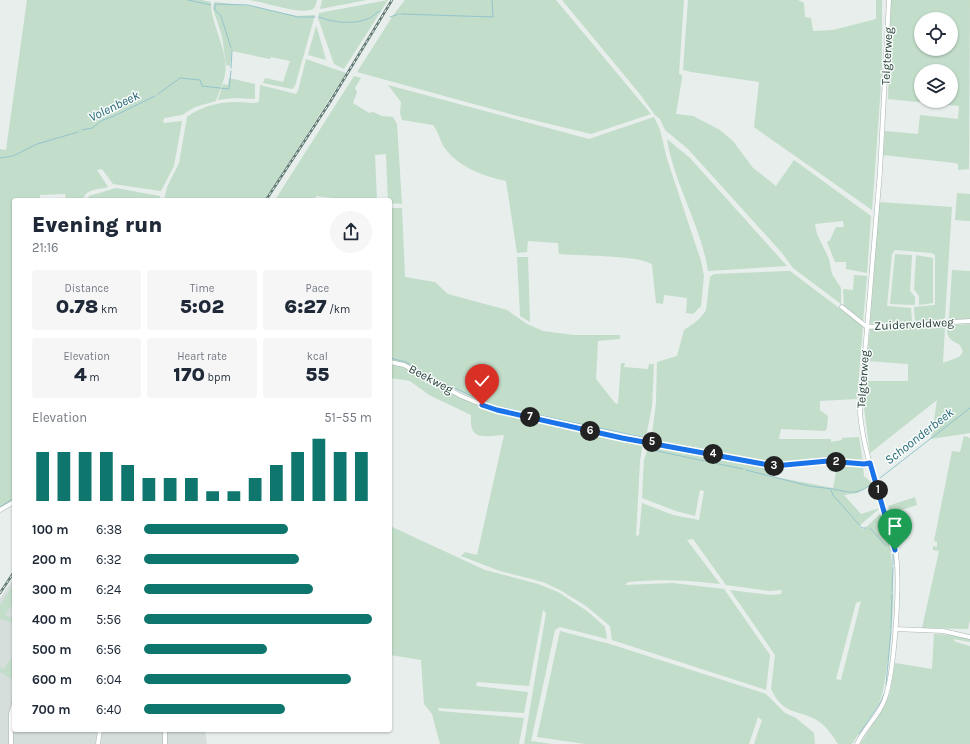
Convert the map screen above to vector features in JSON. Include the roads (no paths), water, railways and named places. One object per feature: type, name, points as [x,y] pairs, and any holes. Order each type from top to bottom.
[{"type":"street","name":"Telgterweg","points":[[856,744],[878,713],[887,693],[897,603],[895,550],[863,437],[860,413],[880,172],[889,0]]},
{"type":"street","name":"Zuiderveldweg","points":[[842,307],[867,327],[970,321]]},
{"type":"street","name":"Beekweg","points":[[392,362],[404,365],[461,396],[490,408],[622,438],[774,466],[828,461],[864,464],[870,463]]},
{"type":"street","points":[[0,510],[12,503]]},
{"type":"street","points":[[895,629],[948,632],[970,637]]},
{"type":"street","points":[[11,744],[12,710]]},
{"type":"street","points":[[98,744],[100,732]]},
{"type":"street","points":[[165,732],[165,744]]},
{"type":"waterway","points":[[188,0],[211,5]]},
{"type":"waterway","name":"Volenbeek","points":[[401,14],[493,17],[492,0]]},
{"type":"waterway","name":"Volenbeek","points":[[231,48],[221,16],[215,10],[215,4],[248,5],[298,17],[315,17]]},
{"type":"waterway","name":"Volenbeek","points":[[319,17],[338,22],[358,22],[370,18],[380,11]]},
{"type":"waterway","name":"Volenbeek","points":[[390,17],[399,14]]},
{"type":"waterway","name":"Volenbeek","points":[[231,68],[232,51]]},
{"type":"waterway","name":"Volenbeek","points":[[158,94],[180,78],[200,80],[202,86],[229,89],[231,71]]},
{"type":"waterway","name":"Volenbeek","points":[[82,130],[92,128],[103,120],[155,96]]},
{"type":"waterway","name":"Volenbeek","points":[[0,158],[13,156],[37,144],[78,132]]},
{"type":"waterway","name":"Schoonderbeek","points":[[392,358],[406,362],[435,379],[491,405],[647,438]]},
{"type":"waterway","name":"Schoonderbeek","points":[[880,478],[970,408]]},
{"type":"waterway","name":"Schoonderbeek","points":[[650,448],[652,450],[743,469]]},
{"type":"waterway","name":"Schoonderbeek","points":[[746,470],[809,486],[832,489]]},
{"type":"waterway","name":"Schoonderbeek","points":[[833,489],[854,492],[862,490],[872,484]]},
{"type":"waterway","points":[[831,490],[833,495],[862,528],[866,528]]},
{"type":"waterway","name":"Schoonderbeek","points":[[0,507],[12,499]]},
{"type":"waterway","points":[[870,528],[886,546]]},
{"type":"waterway","points":[[890,550],[893,553],[893,565]]},
{"type":"waterway","points":[[892,591],[893,567]]},
{"type":"waterway","points":[[891,629],[892,594]]},
{"type":"waterway","points":[[886,685],[891,631]]},
{"type":"waterway","points":[[859,734],[880,703],[885,692]]},
{"type":"railway","points":[[267,198],[330,102],[392,0]]},
{"type":"railway","points":[[0,593],[12,575]]}]
